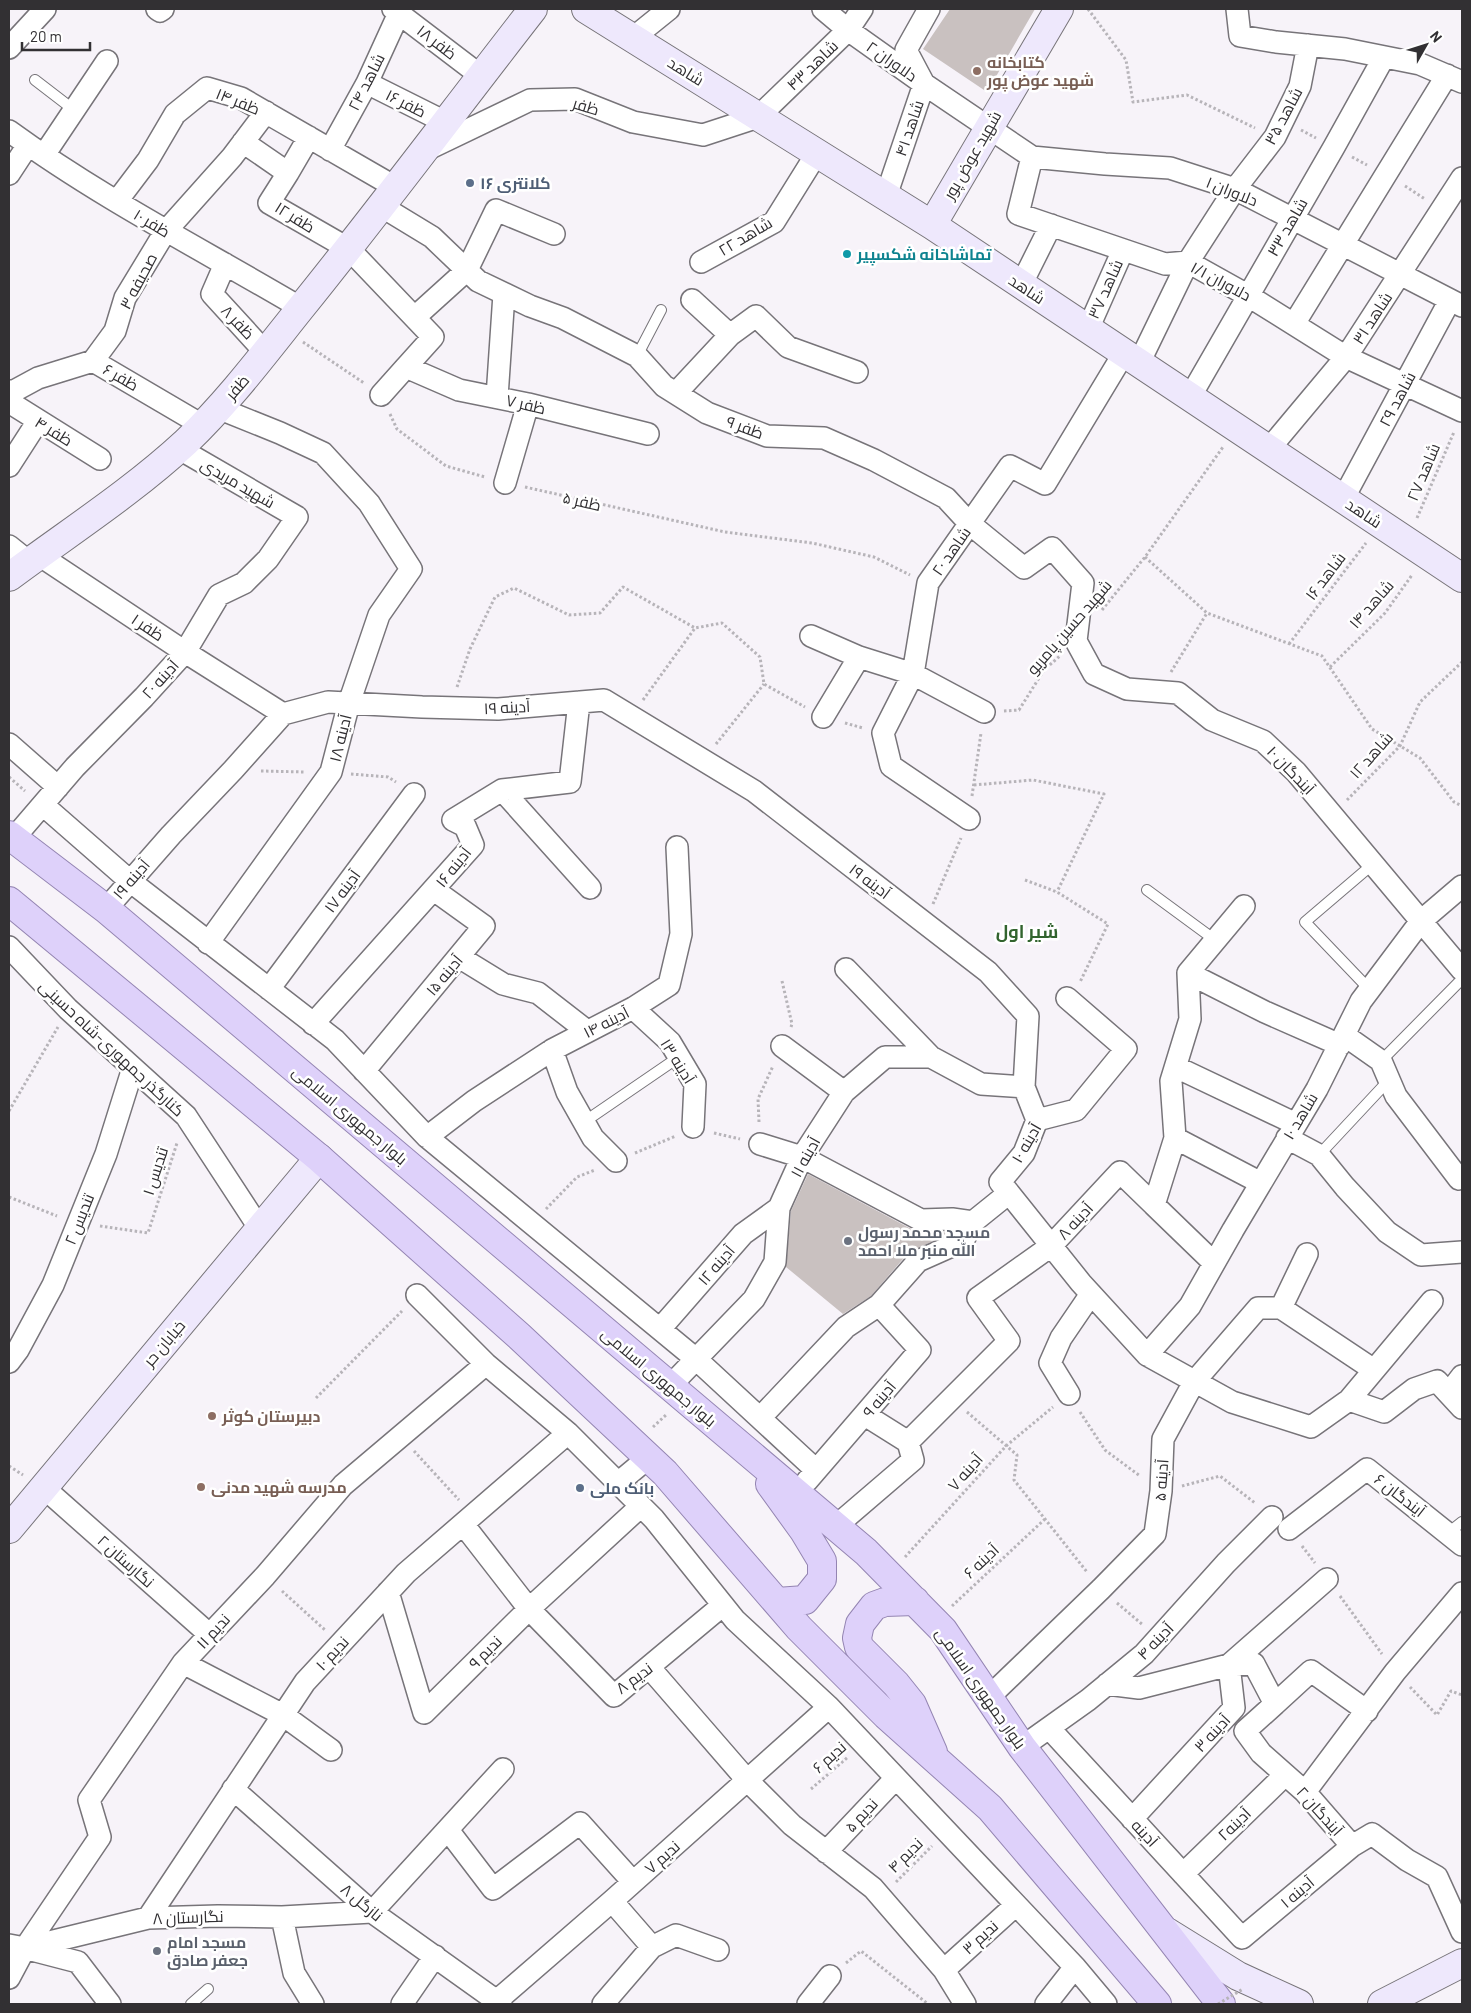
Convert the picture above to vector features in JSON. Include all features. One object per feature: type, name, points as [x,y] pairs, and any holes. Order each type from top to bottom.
[{"type":"main road","name":"ظفر","points":[[21,560],[161,465],[210,416],[349,249],[533,9]]},
{"type":"main road","name":"شاهد","points":[[586,9],[932,225],[1462,578]]},
{"type":"main road","name":"شهید عوض پور","points":[[932,225],[988,126],[1059,9]]},
{"type":"main road","name":"بلوار جمهوری اسلامی","points":[[11,836],[106,909],[836,1526],[889,1574],[943,1630],[1022,1747],[1220,2004]]},
{"type":"main road","points":[[9,901],[320,1158],[519,1336],[665,1473],[799,1628],[886,1715],[990,1808],[1157,2004]]},
{"type":"main road","name":"خیابان حر","points":[[9,1529],[320,1158]]},
{"type":"main road","points":[[748,1452],[804,1531],[822,1561],[822,1579],[805,1600],[777,1602]]},
{"type":"main road","points":[[915,1601],[885,1602],[874,1606],[860,1624],[856,1638],[859,1647],[896,1684],[912,1704],[937,1760]]},
{"type":"main road","points":[[1161,1928],[1238,1976],[1299,2004]]},
{"type":"main road","points":[[1382,2004],[1462,1964]]},
{"type":"street","points":[[9,48],[45,9]]},
{"type":"street","points":[[157,9],[160,11],[163,9]]},
{"type":"street","points":[[633,38],[669,9]]},
{"type":"street","name":"دلاوران ۲","points":[[823,9],[848,30],[924,84],[988,126]]},
{"type":"street","name":"شاهد ۴۳","points":[[758,116],[848,30],[862,9]]},
{"type":"street","name":"شاهد ۴۱","points":[[886,196],[924,84],[906,50],[929,9]]},
{"type":"street","points":[[1237,9],[1240,36],[1276,42],[1345,49],[1420,64],[1454,78],[1294,324]]},
{"type":"street","name":"ظفر ۱۸","points":[[396,11],[481,76]]},
{"type":"street","name":"شاهد ۲۴","points":[[330,150],[367,83],[396,11]]},
{"type":"street","name":"شاهد ۳۵","points":[[1132,358],[1188,262],[1235,189],[1275,137],[1300,86],[1308,45]]},
{"type":"street","name":"شاهد ۳۳","points":[[1190,397],[1384,57]]},
{"type":"street","points":[[9,174],[36,150],[74,110],[107,61]]},
{"type":"street","name":"ظفر ۱۶","points":[[367,83],[445,122]]},
{"type":"street","name":"ظفر ۱۴","points":[[117,202],[148,160],[175,114],[208,88],[241,98],[309,137],[330,150],[388,196]]},
{"type":"street","name":"ظفر","points":[[421,153],[530,100],[575,99],[633,122],[703,135],[758,116]]},
{"type":"street","name":"صحیفه ۳","points":[[93,361],[115,331],[125,298],[165,232],[243,142],[266,112]]},
{"type":"street","name":"دلاوران ۱","points":[[988,126],[1032,156],[1105,164],[1170,168],[1235,189],[1456,303]]},
{"type":"street","name":"ظفر ۱۰","points":[[9,131],[165,232],[226,264],[301,308]]},
{"type":"street","name":"ظفر ۱۲","points":[[309,137],[269,203],[349,249]]},
{"type":"street","points":[[243,142],[288,173]]},
{"type":"street","name":"شاهد ۲۲","points":[[701,262],[774,222],[817,153]]},
{"type":"street","name":"دلاوران ۱/۱","points":[[1032,156],[1018,214],[1165,264],[1188,262],[1247,295],[1346,357],[1462,411]]},
{"type":"street","name":"شاهد ۳۱","points":[[1269,449],[1346,357],[1462,178]]},
{"type":"street","name":"ظفر ۹","points":[[388,196],[478,281],[530,306],[563,318],[637,356],[664,386],[707,413],[767,436],[824,438],[874,460],[946,498],[970,524],[1024,568],[1052,548],[1083,583],[1076,641]]},
{"type":"street","points":[[415,318],[466,270],[496,210],[554,234]]},
{"type":"street","points":[[1021,284],[1051,225]]},
{"type":"street","points":[[349,249],[433,337],[381,395]]},
{"type":"street","name":"شاهد ۳۷","points":[[1088,329],[1123,250]]},
{"type":"street","name":"ظفر ۸","points":[[226,264],[212,294],[265,352]]},
{"type":"street","points":[[497,398],[504,294]]},
{"type":"street","points":[[692,300],[730,335]]},
{"type":"street","name":"شاهد ۲۹","points":[[1343,499],[1404,385],[1456,303]]},
{"type":"street","points":[[676,393],[730,335],[756,316],[788,347],[857,372]]},
{"type":"street","name":"شاهد ۲۰","points":[[883,733],[913,674],[928,583],[1010,466],[1045,484],[1132,358]]},
{"type":"street","name":"ظفر ۶","points":[[9,392],[38,378],[93,361],[210,416]]},
{"type":"street","name":"ظفر ۷","points":[[406,367],[459,390],[528,404],[648,434]]},
{"type":"street","name":"ظفر ۴","points":[[9,402],[100,459]]},
{"type":"street","points":[[505,482],[528,404]]},
{"type":"street","name":"آدینه ۱۸","points":[[208,942],[332,772],[349,703],[380,615],[411,569],[369,503],[323,453],[280,433],[210,416]]},
{"type":"street","points":[[9,466],[38,420]]},
{"type":"street","name":"شهید مریدی","points":[[178,448],[298,518]]},
{"type":"street","name":"آدینه ۲۰","points":[[11,836],[44,805],[75,767],[185,652],[219,594],[244,584],[268,559],[298,518]]},
{"type":"street","name":"ظفر ۱","points":[[21,560],[185,652],[283,714]]},
{"type":"street","points":[[811,636],[859,657],[913,674],[984,712]]},
{"type":"street","name":"آیندگان ۱۰","points":[[1076,641],[1094,674],[1127,689],[1178,693],[1212,720],[1263,741],[1296,772],[1462,970]]},
{"type":"street","points":[[823,717],[859,657]]},
{"type":"street","name":"آدینه ۱۹","points":[[106,909],[283,714],[328,702],[498,709],[604,700],[754,791],[988,972],[1028,1016],[1024,1087]]},
{"type":"street","name":"آدینه ۱۶","points":[[313,1024],[473,845],[465,826],[453,820],[502,790],[570,782],[580,702]]},
{"type":"street","points":[[883,733],[891,766],[969,819]]},
{"type":"street","points":[[9,744],[58,787]]},
{"type":"street","points":[[502,790],[590,888]]},
{"type":"street","name":"آدینه ۱۷","points":[[269,989],[414,794]]},
{"type":"street","points":[[44,805],[130,881],[335,1040],[427,1137],[696,1359],[816,1470]]},
{"type":"street","name":"آدینه ۱۴","points":[[427,1137],[474,1101],[552,1050],[632,1008],[670,985],[681,934],[677,847]]},
{"type":"street","name":"شاهد ۱۰","points":[[1147,1355],[1190,1306],[1291,1131],[1361,1002],[1421,921],[1462,886]]},
{"type":"street","name":"آدینه ۱۵","points":[[364,1071],[484,926],[434,890]]},
{"type":"street","points":[[1214,1263],[1154,1205],[1175,1138],[1171,1081],[1190,1019],[1188,973],[1244,906]]},
{"type":"street","name":"کنارگذر جمهوری-شاه حسینی","points":[[9,947],[68,1009],[186,1116],[260,1229]]},
{"type":"street","points":[[459,957],[503,984],[538,992],[588,1031]]},
{"type":"street","points":[[846,970],[931,1057]]},
{"type":"street","points":[[1188,973],[1265,1012],[1342,1040],[1385,1071],[1396,1096],[1459,1179]]},
{"type":"street","name":"آدینه ۱۰","points":[[1009,1194],[1000,1182],[1024,1153],[1037,1120],[1076,1110],[1126,1049],[1067,998]]},
{"type":"street","name":"آدینه ۱۳","points":[[632,1008],[670,1042],[695,1084],[693,1127]]},
{"type":"street","points":[[782,1046],[844,1092]]},
{"type":"street","points":[[552,1050],[567,1092],[593,1138],[616,1161]]},
{"type":"street","name":"آدینه ۱۱","points":[[677,1392],[696,1359],[754,1299],[775,1262],[779,1208],[802,1157],[844,1092],[885,1057],[931,1057],[981,1084],[1024,1087]]},
{"type":"street","points":[[1176,1067],[1291,1131],[1319,1155],[1345,1187],[1387,1232],[1421,1256],[1462,1252]]},
{"type":"street","name":"تندیس ۲","points":[[9,1362],[18,1350],[52,1285],[106,1154],[133,1068]]},
{"type":"street","points":[[1024,1087],[1037,1120]]},
{"type":"street","points":[[1175,1138],[1260,1183]]},
{"type":"street","points":[[760,1144],[802,1157],[921,1220],[952,1219],[973,1222]]},
{"type":"street","name":"آدینه ۸","points":[[908,1442],[1008,1341],[978,1298],[1051,1246],[1120,1172],[1154,1205]]},
{"type":"street","points":[[760,1418],[846,1327],[878,1305],[918,1261],[963,1241],[973,1222],[1009,1194],[1091,1294],[1147,1355],[1232,1402],[1311,1427],[1349,1400],[1432,1301]]},
{"type":"street","name":"آدینه ۱۲","points":[[660,1329],[743,1234],[779,1208]]},
{"type":"street","points":[[1307,1254],[1281,1308],[1374,1370]]},
{"type":"street","points":[[1069,1394],[1050,1363],[1060,1338],[1091,1294]]},
{"type":"street","points":[[417,1295],[486,1364],[568,1433],[654,1519],[735,1620],[829,1706],[1075,1967],[1106,2004]]},
{"type":"street","name":"آدینه ۹","points":[[797,1493],[920,1350],[878,1305]]},
{"type":"street","name":"آدینه ۵","points":[[989,1697],[1155,1534],[1161,1491],[1163,1439],[1194,1382],[1258,1308],[1281,1308]]},
{"type":"street","name":"ندیم ۱۱","points":[[17,1946],[100,1836],[89,1800],[183,1663],[265,1576],[342,1485],[486,1364]]},
{"type":"street","points":[[1455,1401],[1462,1376]]},
{"type":"street","points":[[1349,1400],[1384,1412],[1414,1389],[1437,1381],[1455,1401]]},
{"type":"street","points":[[836,1526],[914,1460],[908,1442],[866,1415]]},
{"type":"street","name":"ندیم ۱۰","points":[[148,1918],[305,1682],[406,1573],[568,1433]]},
{"type":"street","points":[[618,1483],[641,1451]]},
{"type":"street","name":"آیندگان ۶","points":[[1289,1529],[1367,1469],[1458,1533]]},
{"type":"street","name":"نگارستان ۲","points":[[43,1487],[210,1635]]},
{"type":"street","name":"ندیم ۹","points":[[388,1592],[424,1713],[529,1609],[641,1506]]},
{"type":"street","name":"آدینه ۴","points":[[1022,1747],[1144,1654],[1226,1563],[1272,1516]]},
{"type":"street","points":[[468,1519],[529,1609]]},
{"type":"street","points":[[1229,1665],[1328,1579]]},
{"type":"street","points":[[1305,1792],[1395,1672],[1462,1592]]},
{"type":"street","name":"ندیم ۸","points":[[529,1609],[614,1696],[724,1605]]},
{"type":"street","points":[[183,1663],[283,1715],[331,1750]]},
{"type":"street","points":[[1107,1684],[1139,1688],[1229,1665],[1254,1664],[1274,1704]]},
{"type":"street","name":"آدینه ۳","points":[[1132,1819],[1234,1708],[1229,1665]]},
{"type":"street","points":[[649,1667],[747,1780],[792,1825],[873,1888],[944,1970],[965,2004]]},
{"type":"street","name":"آیندگان ۲","points":[[1366,1711],[1311,1670],[1245,1731],[1261,1753],[1305,1792],[1352,1846],[1372,1834],[1407,1860],[1437,1877],[1462,1932]]},
{"type":"street","name":"ندیم ۷","points":[[497,2003],[829,1706]]},
{"type":"street","name":"آدینه","points":[[1049,1728],[1242,1938]]},
{"type":"street","points":[[372,1912],[503,1769]]},
{"type":"street","name":"آدینه۲","points":[[1183,1874],[1286,1774]]},
{"type":"street","name":"ندیم ۵","points":[[826,1852],[896,1778]]},
{"type":"street","name":"نازگل ۸","points":[[233,1789],[372,1912],[435,1956],[497,2003]]},
{"type":"street","points":[[448,1830],[493,1888],[580,1823],[634,1882]]},
{"type":"street","name":"آدینه ۱","points":[[1242,1938],[1352,1846]]},
{"type":"street","points":[[612,1901],[652,1947]]},
{"type":"street","name":"ندیم ۳","points":[[944,1970],[1016,1905]]},
{"type":"street","name":"نگارستان ۸","points":[[17,1946],[148,1918],[282,1917],[372,1912]]},
{"type":"street","points":[[282,1917],[294,1973],[313,2004]]},
{"type":"street","points":[[603,2004],[652,1947],[676,1935],[718,1950]]},
{"type":"street","points":[[9,1978],[17,1946],[78,1962],[100,2000]]},
{"type":"street","points":[[402,2004],[435,1956]]},
{"type":"street","points":[[1046,2004],[1075,1967]]},
{"type":"street","points":[[808,2004],[830,1976]]},
{"type":"lane","points":[[35,80],[74,110]]},
{"type":"lane","points":[[637,356],[661,310]]},
{"type":"lane","points":[[1370,990],[1305,922],[1373,864]]},
{"type":"lane","points":[[1147,890],[1215,940]]},
{"type":"lane","points":[[1319,1155],[1385,1071],[1462,980]]},
{"type":"lane","points":[[584,1122],[679,1057]]},
{"type":"lane","points":[[191,2004],[208,1989]]},
{"type":"path","points":[[284,329],[381,395]]},
{"type":"path","name":"ظفر ۵","points":[[381,395],[397,429],[446,466],[505,482],[725,532],[812,543],[874,557],[928,583]]},
{"type":"path","name":"شهید حسین پامریو","points":[[1102,611],[1145,557],[1237,428]]},
{"type":"path","name":"شاهد ۲۷","points":[[1417,548],[1454,431]]},
{"type":"path","name":"شاهد ۱۶","points":[[1290,644],[1380,523]]},
{"type":"path","name":"شاهد ۱۴","points":[[1330,667],[1385,613],[1417,548]]},
{"type":"path","points":[[1145,557],[1207,613],[1322,656],[1372,729],[1420,758],[1454,802],[1462,806]]},
{"type":"path","points":[[449,708],[470,649],[495,596],[514,588],[570,615],[600,613],[623,587],[695,628],[722,623],[760,657],[764,684],[703,760]]},
{"type":"path","points":[[1158,692],[1207,613]]},
{"type":"path","points":[[631,716],[695,628]]},
{"type":"path","name":"شهید حسین پامریو","points":[[984,712],[1019,710],[1044,670],[1076,641]]},
{"type":"path","name":"شاهد ۱۲","points":[[1332,815],[1400,746],[1420,702],[1462,662]]},
{"type":"path","points":[[764,684],[823,717],[883,733]]},
{"type":"path","points":[[925,923],[969,819],[984,712]]},
{"type":"path","points":[[9,777],[22,789]]},
{"type":"path","points":[[974,785],[1033,780],[1104,794],[1057,892]]},
{"type":"path","points":[[1025,880],[1057,892],[1108,924],[1082,980],[1067,998]]},
{"type":"path","points":[[9,1111],[68,1009]]},
{"type":"path","name":"تندیس ۱","points":[[148,1233],[186,1116]]},
{"type":"path","points":[[316,1398],[417,1295]]},
{"type":"path","points":[[641,1451],[677,1392]]},
{"type":"path","points":[[1069,1394],[1105,1450],[1161,1491],[1220,1476],[1272,1516]]},
{"type":"path","name":"آدینه ۷","points":[[889,1574],[1006,1446],[1069,1394]]},
{"type":"path","points":[[951,1398],[1016,1455],[1014,1480],[1101,1589],[1159,1638]]},
{"type":"path","points":[[400,1436],[468,1519]]},
{"type":"path","name":"آدینه ۶","points":[[935,1622],[1045,1519]]},
{"type":"path","points":[[1289,1529],[1328,1579],[1395,1672],[1437,1715],[1451,1691],[1462,1695]]},
{"type":"path","points":[[265,1576],[340,1644]]},
{"type":"path","name":"ندیم ۶","points":[[811,1789],[863,1743]]},
{"type":"path","name":"ندیم ۴","points":[[881,1897],[947,1831]]},
{"type":"path","points":[[830,1976],[861,1951],[928,2004]]},
{"type":"path","points":[[1220,2004],[1243,1989]]},
{"type":"building","name":"کتابخانه شهید عوض پور","points":[[950,9],[1035,9],[987,92],[923,49]]},
{"type":"building","points":[[808,1174],[915,1231],[953,1232],[909,1252],[871,1296],[843,1314],[786,1267],[791,1211]]},
{"type":"place","name":"کتابخانه شهید عوض پور","points":[[977,71]]},
{"type":"place","name":"کلانتری ۱۶","points":[[470,183]]},
{"type":"place","name":"تماشاخانه شکسپیر","points":[[847,254]]},
{"type":"place","name":"مسجد محمد رسول الله منبر ملا احمد","points":[[848,1241]]},
{"type":"place","name":"دبیرستان کوثر","points":[[212,1416]]},
{"type":"place","name":"مدرسه شهید مدنی","points":[[201,1487]]},
{"type":"place","name":"بانک ملی","points":[[580,1488]]},
{"type":"place","name":"مسجد امام جعفر صادق","points":[[157,1951]]},
{"type":"district","name":"شیر اول","points":[[1027,932]]}]
